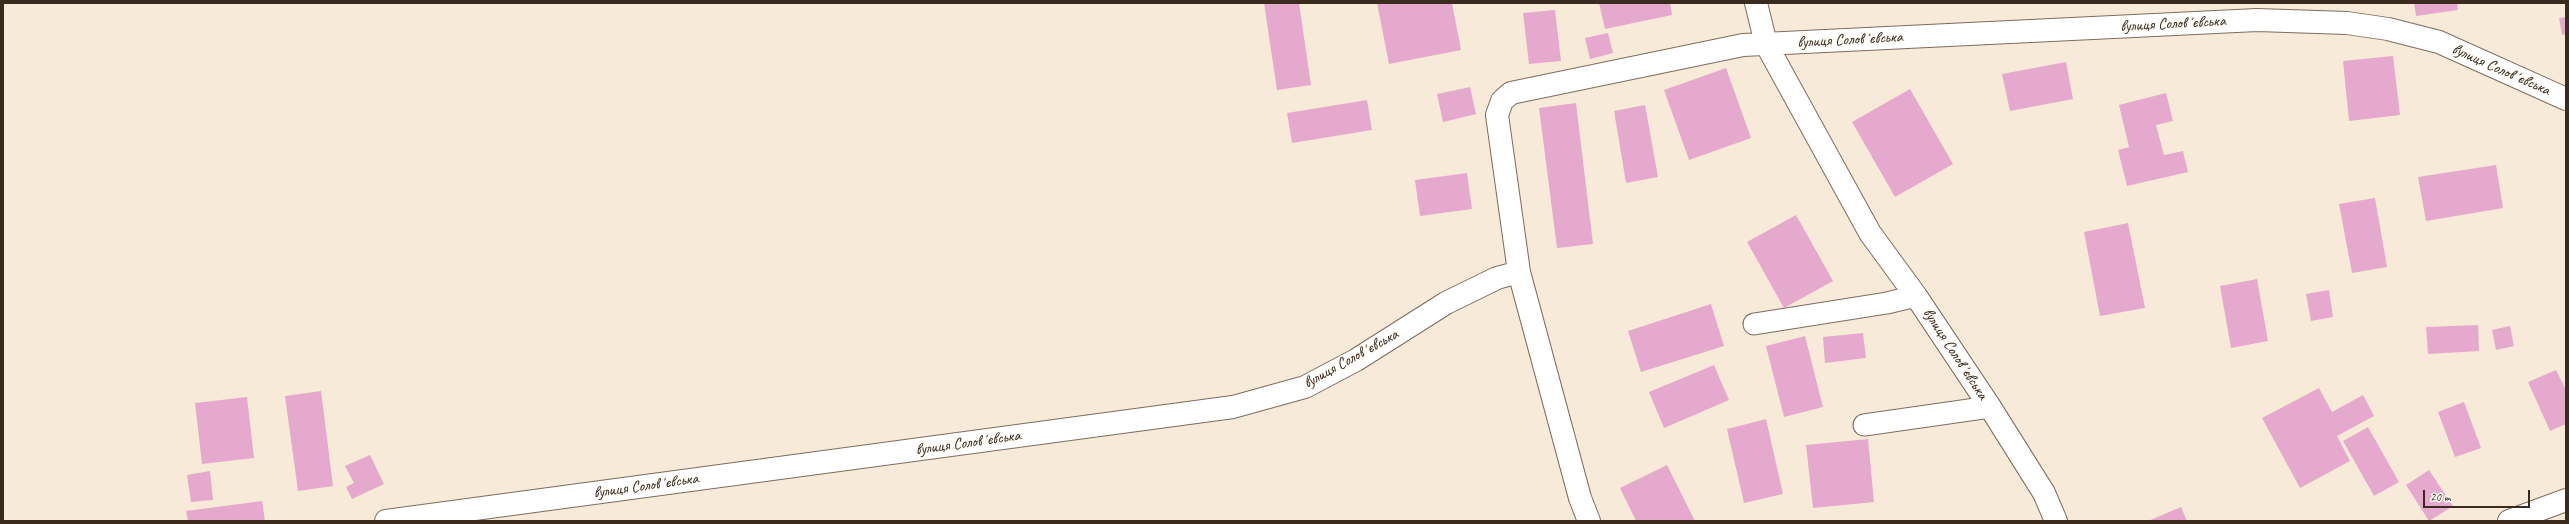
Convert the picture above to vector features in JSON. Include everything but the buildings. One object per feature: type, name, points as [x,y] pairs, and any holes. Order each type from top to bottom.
[{"type":"street","name":"вулиця Соловʼєвська","points":[[1756,3],[1766,44],[1870,233],[1916,296],[1990,407],[2044,493],[2056,521]]},
{"type":"street","name":"вулиця Соловʼєвська","points":[[1589,521],[1580,498],[1520,272],[1497,115],[1498,108],[1506,96],[1518,90],[1743,45],[2257,20],[2347,23],[2388,29],[2439,42],[2566,99]]},
{"type":"street","name":"вулиця Соловʼєвська","points":[[386,521],[1233,407],[1305,387],[1356,360],[1446,303],[1497,278],[1520,272]]},
{"type":"street","points":[[2509,521],[2566,500]]},
{"type":"lane","points":[[1754,324],[1887,303],[1916,296]]},
{"type":"lane","points":[[1864,424],[1990,407]]}]
